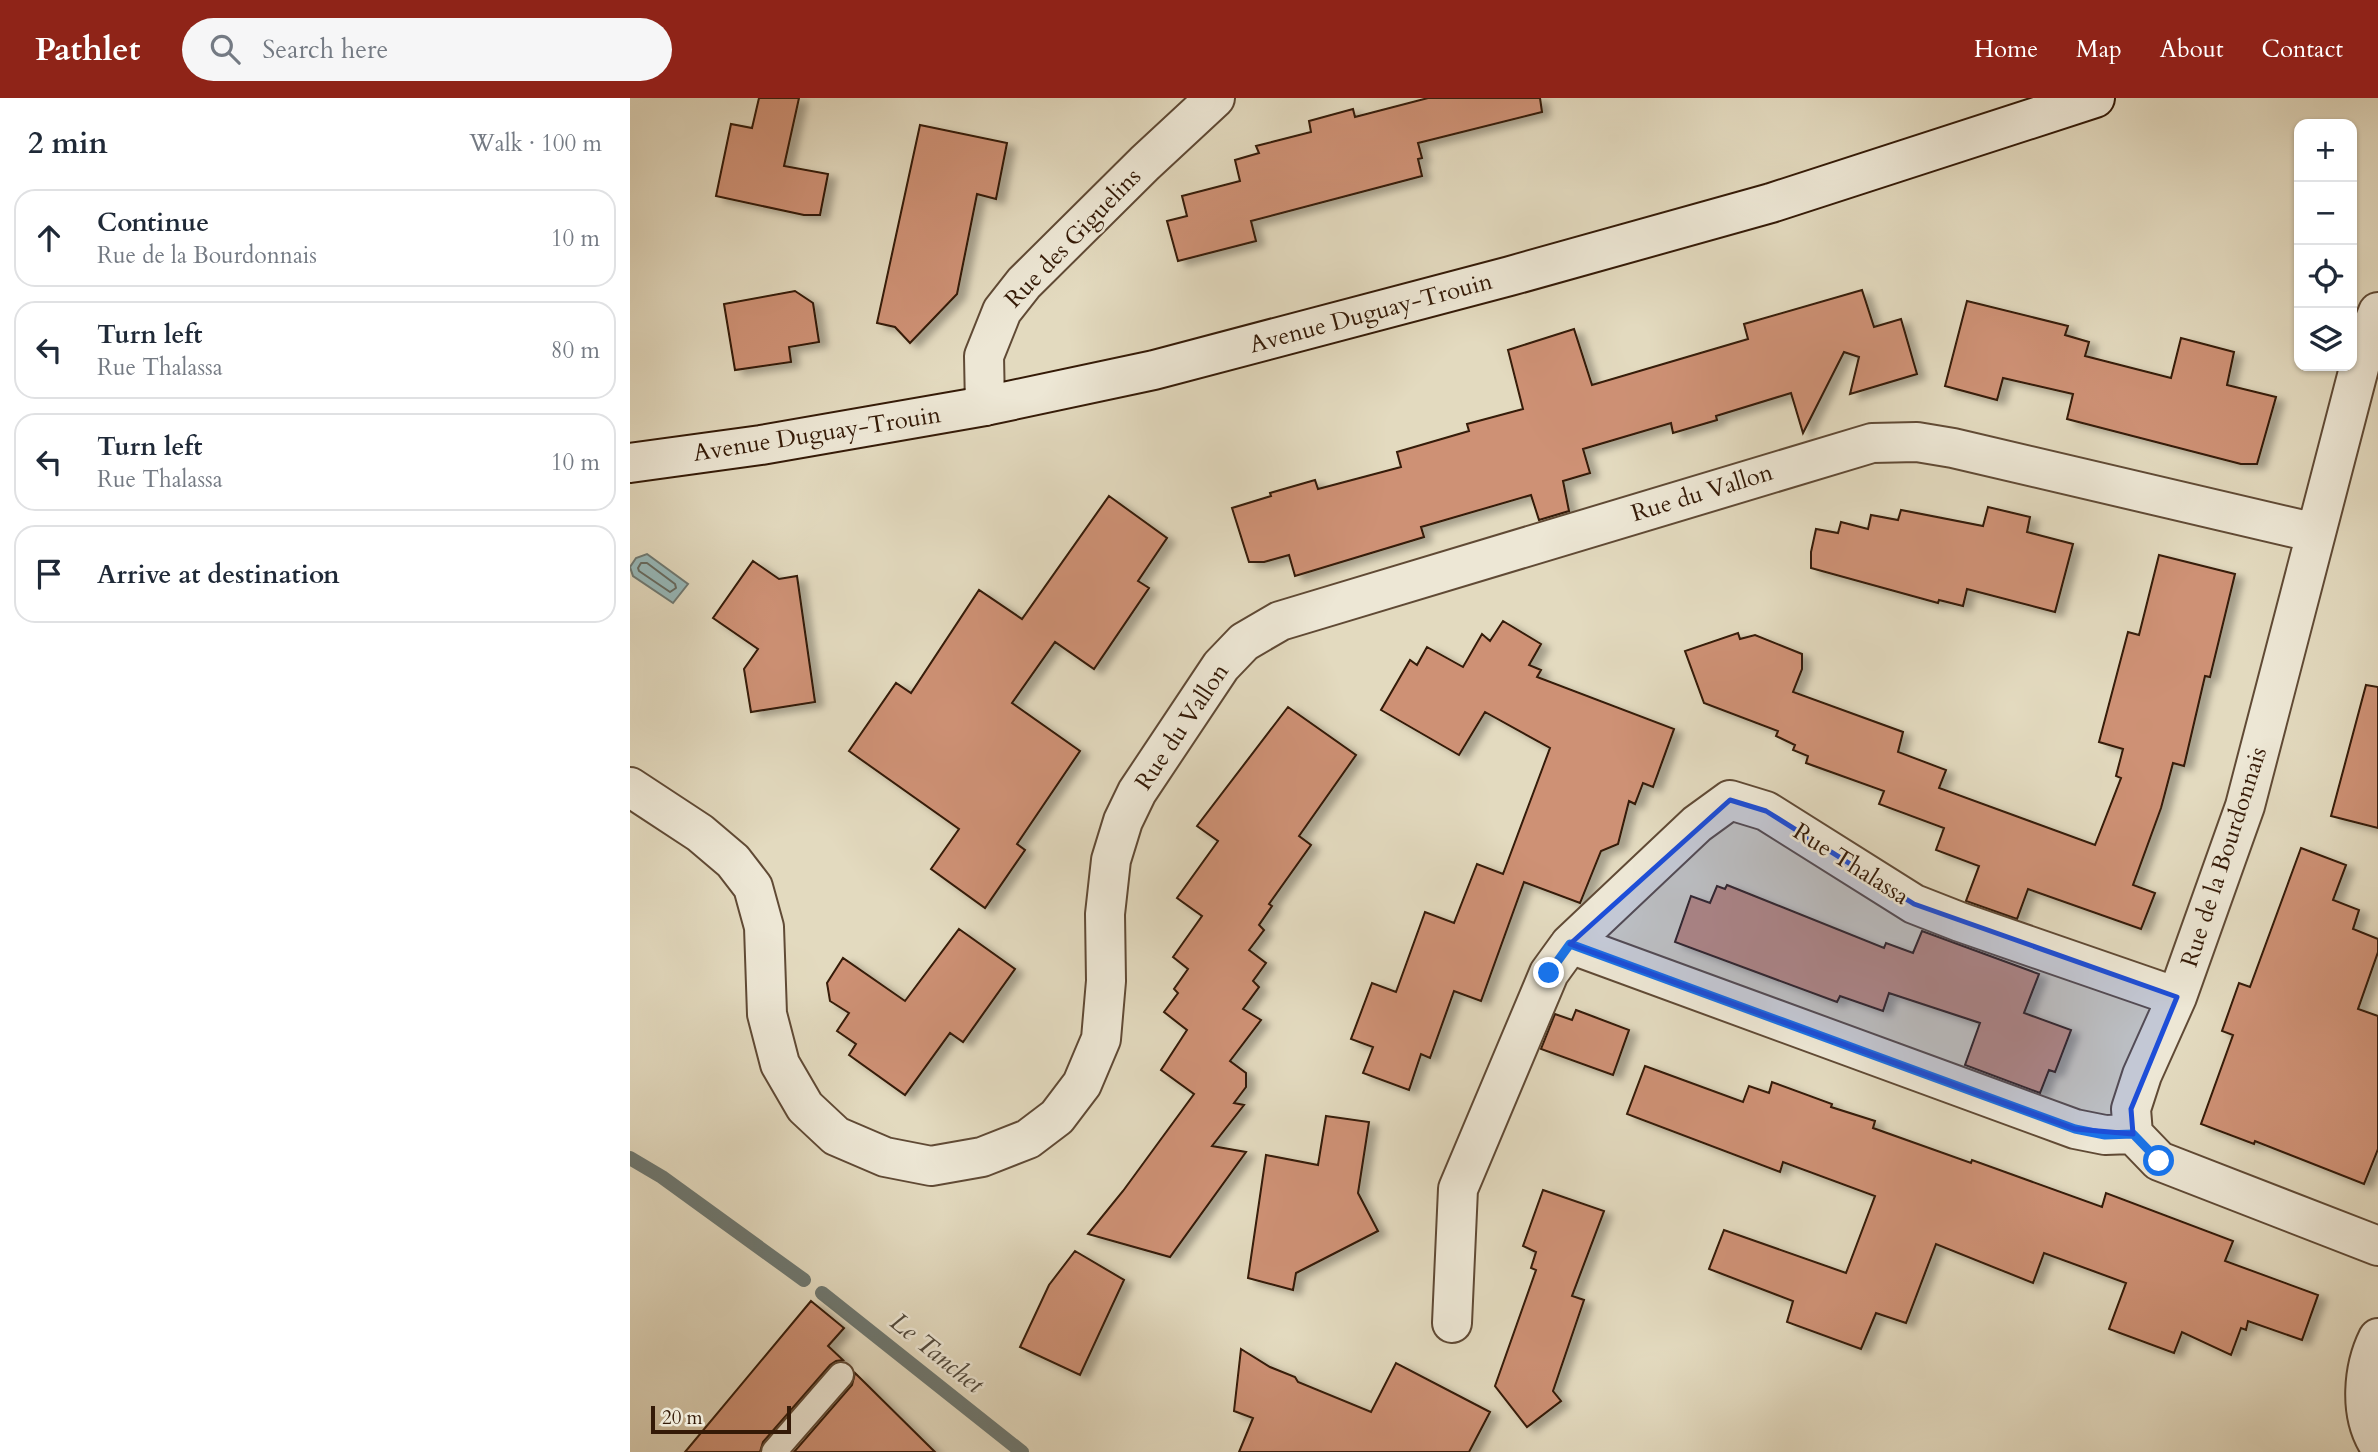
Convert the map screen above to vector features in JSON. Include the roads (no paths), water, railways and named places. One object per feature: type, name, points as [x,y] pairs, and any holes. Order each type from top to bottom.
[{"type":"street","name":"Rue des Giguelins","points":[[985,406],[985,356],[1002,311],[1033,274],[1215,98]]},
{"type":"street","name":"Avenue Duguay-Trouin","points":[[630,463],[761,445],[985,406],[1153,370],[1510,276],[1771,203],[2095,98]]},
{"type":"street","name":"Rue de la Bourdonnais","points":[[2133,1134],[2131,1109],[2176,997],[2245,806],[2365,345],[2378,312]]},
{"type":"street","name":"Rue du Vallon","points":[[630,787],[700,833],[733,861],[753,887],[764,927],[767,1014],[780,1064],[805,1107],[836,1136],[884,1157],[931,1166],[982,1157],[1028,1139],[1057,1117],[1082,1084],[1101,1039],[1106,981],[1105,914],[1111,860],[1123,821],[1137,792],[1221,666],[1244,642],[1280,621],[1872,443],[1917,442],[1953,448],[2316,533]]},
{"type":"street","name":"Rue Thalassa","points":[[1452,1323],[1458,1189],[1549,973],[1570,944],[1697,824],[1730,800],[1766,811],[1914,904],[2176,997]]},
{"type":"street","points":[[1570,944],[2075,1129],[2105,1135],[2133,1134],[2159,1161],[2378,1246]]},
{"type":"street","points":[[2378,1338],[2372,1349],[2366,1379],[2366,1410],[2378,1444]]},
{"type":"lane","points":[[774,1452],[841,1375]]},
{"type":"water","points":[[647,554],[688,584],[673,603],[633,576],[630,567],[636,558]]},
{"type":"waterway","name":"Le Tanchet","points":[[630,1158],[662,1177],[804,1280]]},
{"type":"waterway","name":"Le Tanchet","points":[[822,1293],[1022,1452]]}]
